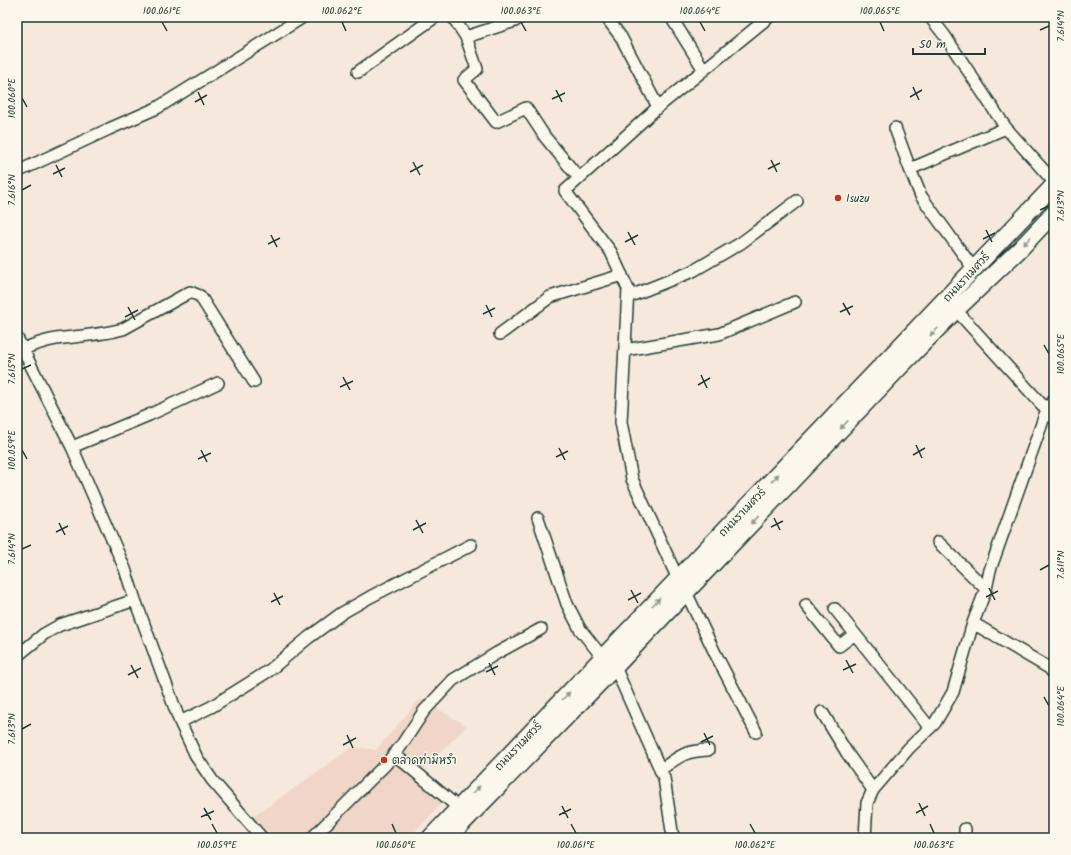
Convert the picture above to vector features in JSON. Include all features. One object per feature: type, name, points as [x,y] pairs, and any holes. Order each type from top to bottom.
[{"type":"main road","name":"ถนนราเมศวร์","points":[[682,586],[973,268],[1054,184]]},
{"type":"main road","name":"ถนนราเมศวร์","points":[[448,838],[609,662],[682,586],[956,310],[1020,249],[1054,212]]},
{"type":"main road","name":"ถนนราเมศวร์","points":[[430,838],[458,808],[609,662]]},
{"type":"street","points":[[17,172],[157,108],[303,17]]},
{"type":"street","points":[[358,72],[435,17]]},
{"type":"street","points":[[453,17],[466,37],[477,69],[464,80],[496,122],[526,108],[545,138],[579,178]]},
{"type":"street","points":[[466,37],[515,21],[521,17]]},
{"type":"street","points":[[606,17],[621,37],[658,108]]},
{"type":"street","points":[[671,17],[704,70]]},
{"type":"street","points":[[756,732],[682,586],[632,479],[621,422],[628,289],[611,252],[565,191],[658,108],[769,17]]},
{"type":"street","points":[[930,17],[945,36],[1006,128],[1054,184]]},
{"type":"street","points":[[895,128],[921,196],[973,268]]},
{"type":"street","points":[[910,169],[1006,128]]},
{"type":"street","points":[[628,297],[693,271],[740,243],[797,201]]},
{"type":"street","points":[[500,334],[550,297],[622,275]]},
{"type":"street","points":[[23,349],[54,339],[113,332],[123,329],[190,292],[200,296],[254,382]]},
{"type":"street","points":[[625,350],[719,334],[795,302]]},
{"type":"street","points":[[941,304],[956,310],[1050,404],[1054,418]]},
{"type":"street","points":[[17,338],[72,447],[125,569],[180,722],[197,758],[212,780],[262,838]]},
{"type":"street","points":[[72,447],[149,415],[218,383]]},
{"type":"street","points":[[865,838],[867,804],[873,790],[909,748],[935,723],[953,692],[973,623],[986,589],[990,570],[1050,404]]},
{"type":"street","points":[[538,518],[567,604],[580,630],[609,662],[664,778],[672,838]]},
{"type":"street","points":[[938,542],[986,589]]},
{"type":"street","points":[[180,722],[211,707],[270,670],[308,638],[342,613],[471,545]]},
{"type":"street","points":[[17,656],[44,634],[60,625],[135,600]]},
{"type":"street","points":[[806,605],[840,646],[855,634]]},
{"type":"street","points":[[835,609],[930,728]]},
{"type":"street","points":[[973,623],[1052,669]]},
{"type":"street","points":[[312,838],[394,754],[424,711],[453,680],[541,628]]},
{"type":"street","points":[[822,712],[873,790]]},
{"type":"street","points":[[660,770],[683,754],[708,750]]},
{"type":"street","points":[[394,754],[458,808]]},
{"type":"shaded area","name":"ตลาดท่ามิหรำ","points":[[420,699],[467,726],[424,768],[450,794],[409,838],[267,838],[250,819],[353,747],[376,750]]},
{"type":"place","name":"Isuzu","points":[[838,198]]},
{"type":"place","name":"ตลาดท่ามิหรำ","points":[[384,760]]}]
